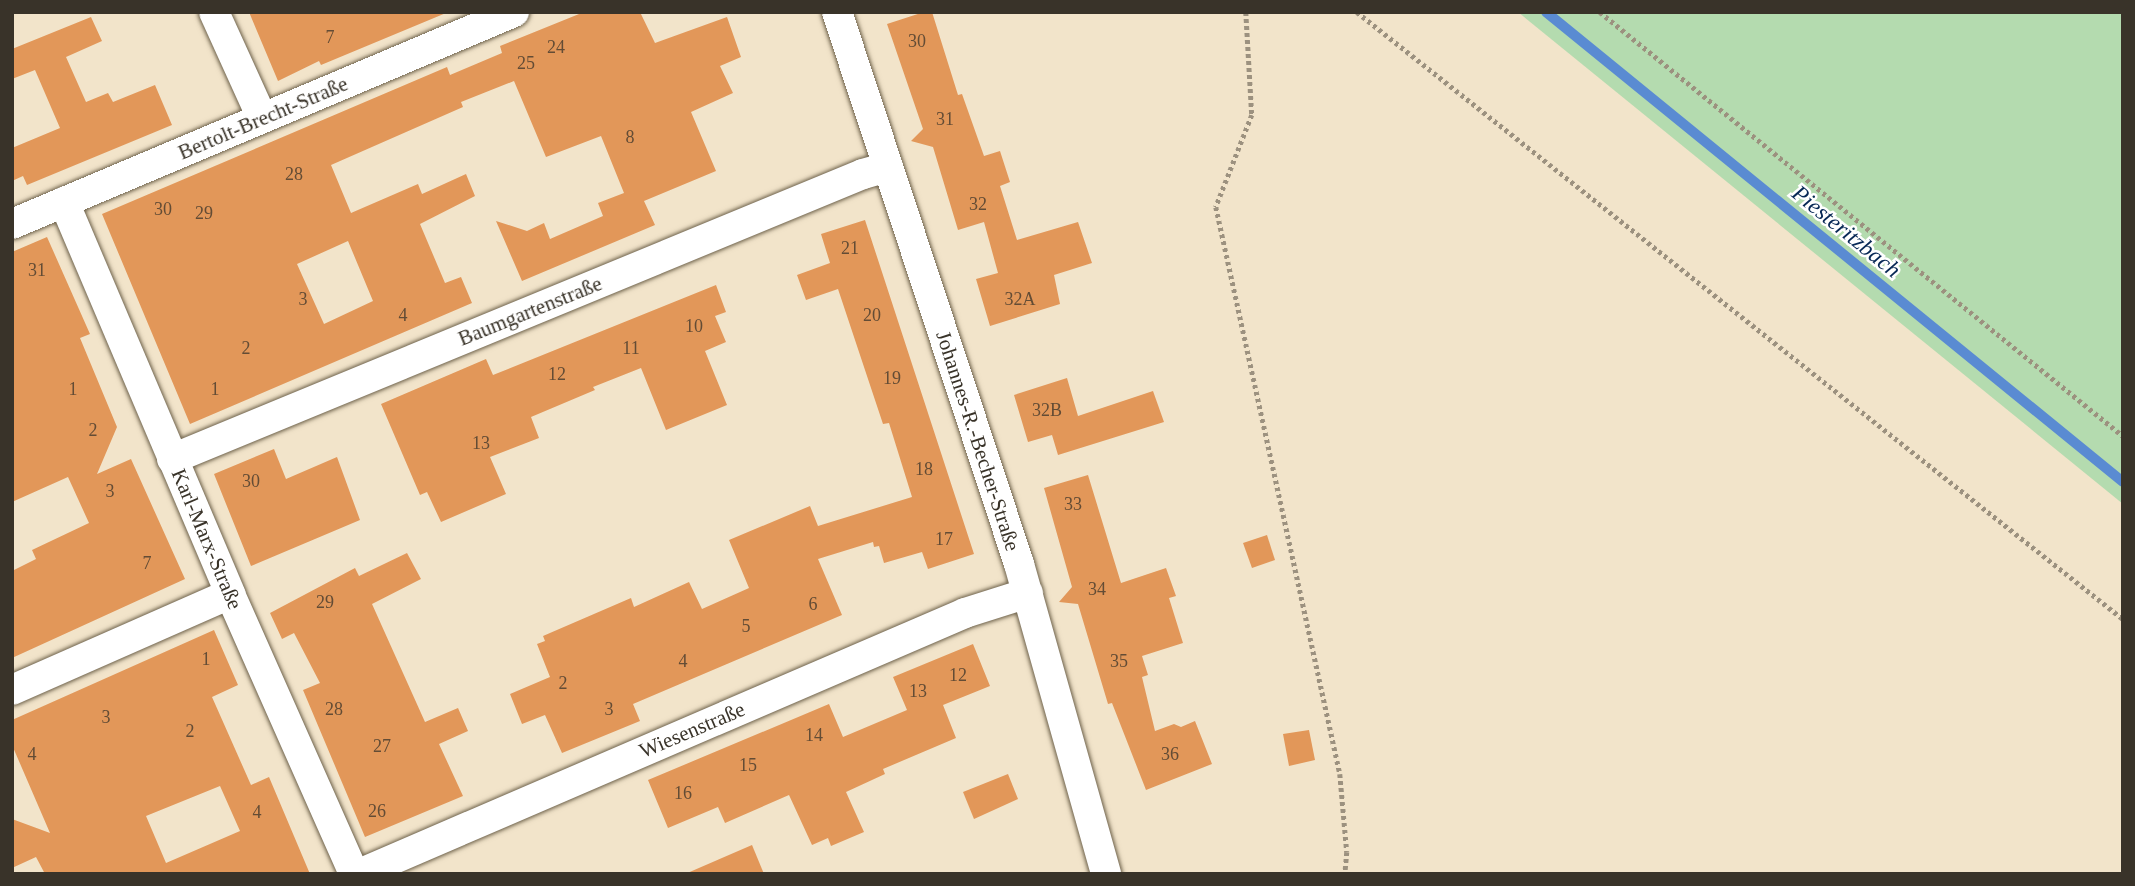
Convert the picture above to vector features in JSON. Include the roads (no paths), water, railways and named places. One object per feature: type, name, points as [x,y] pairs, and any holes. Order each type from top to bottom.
[{"type":"street","points":[[214,12],[262,118]]},
{"type":"street","name":"Bertolt-Brecht-Straße","points":[[12,224],[514,12]]},
{"type":"street","name":"Johannes-R.-Becher-Straße","points":[[837,12],[1028,593],[1106,874]]},
{"type":"street","name":"Baumgartenstraße","points":[[172,459],[863,174],[888,167]]},
{"type":"street","name":"Karl-Marx-Straße","points":[[64,202],[230,594],[357,874]]},
{"type":"street","name":"Wiesenstraße","points":[[357,874],[965,613],[1028,593]]},
{"type":"street","points":[[12,690],[230,594]]},
{"type":"waterway","name":"Piesteritzbach","points":[[1546,12],[2123,482]]}]
